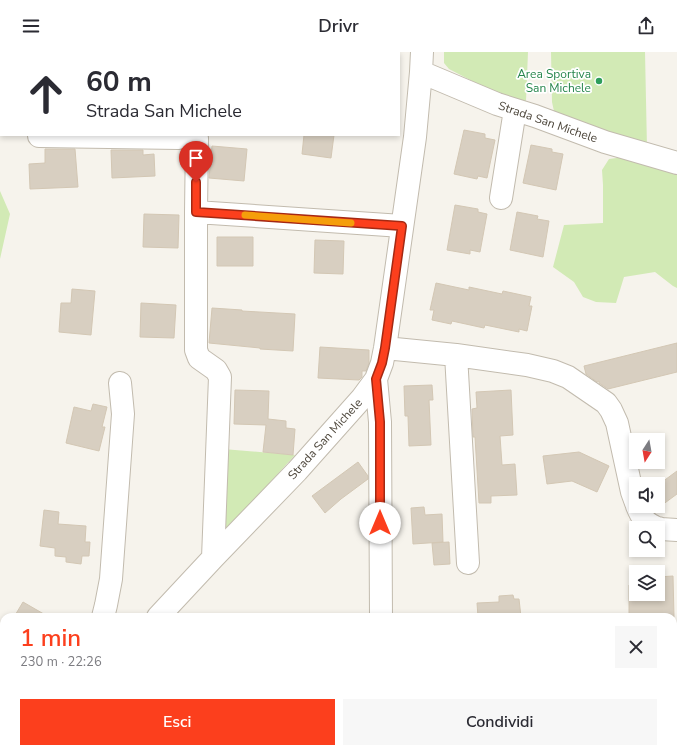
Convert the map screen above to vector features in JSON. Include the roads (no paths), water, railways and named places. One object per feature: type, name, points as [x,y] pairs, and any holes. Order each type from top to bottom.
[{"type":"street","name":"Strada San Michele","points":[[162,613],[297,471],[362,398],[376,379],[382,363],[385,348],[416,137],[421,62],[497,104],[536,116],[605,142],[677,163]]},
{"type":"street","points":[[501,198],[515,110]]},
{"type":"street","points":[[39,136],[179,138],[188,136],[196,212],[196,350],[199,358],[216,370],[220,377],[213,558]]},
{"type":"street","points":[[196,212],[402,226]]},
{"type":"street","points":[[385,348],[456,355],[527,365],[568,376],[606,403],[611,410],[617,423],[629,478]]},
{"type":"street","points":[[456,355],[468,563]]},
{"type":"street","points":[[376,379],[380,422],[381,613]]},
{"type":"street","points":[[103,613],[111,579],[123,414],[120,383]]},
{"type":"street","points":[[640,513],[646,521]]},
{"type":"street","points":[[665,530],[677,530]]},
{"type":"place","name":"Area Sportiva San Michele","points":[[599,81]]}]
